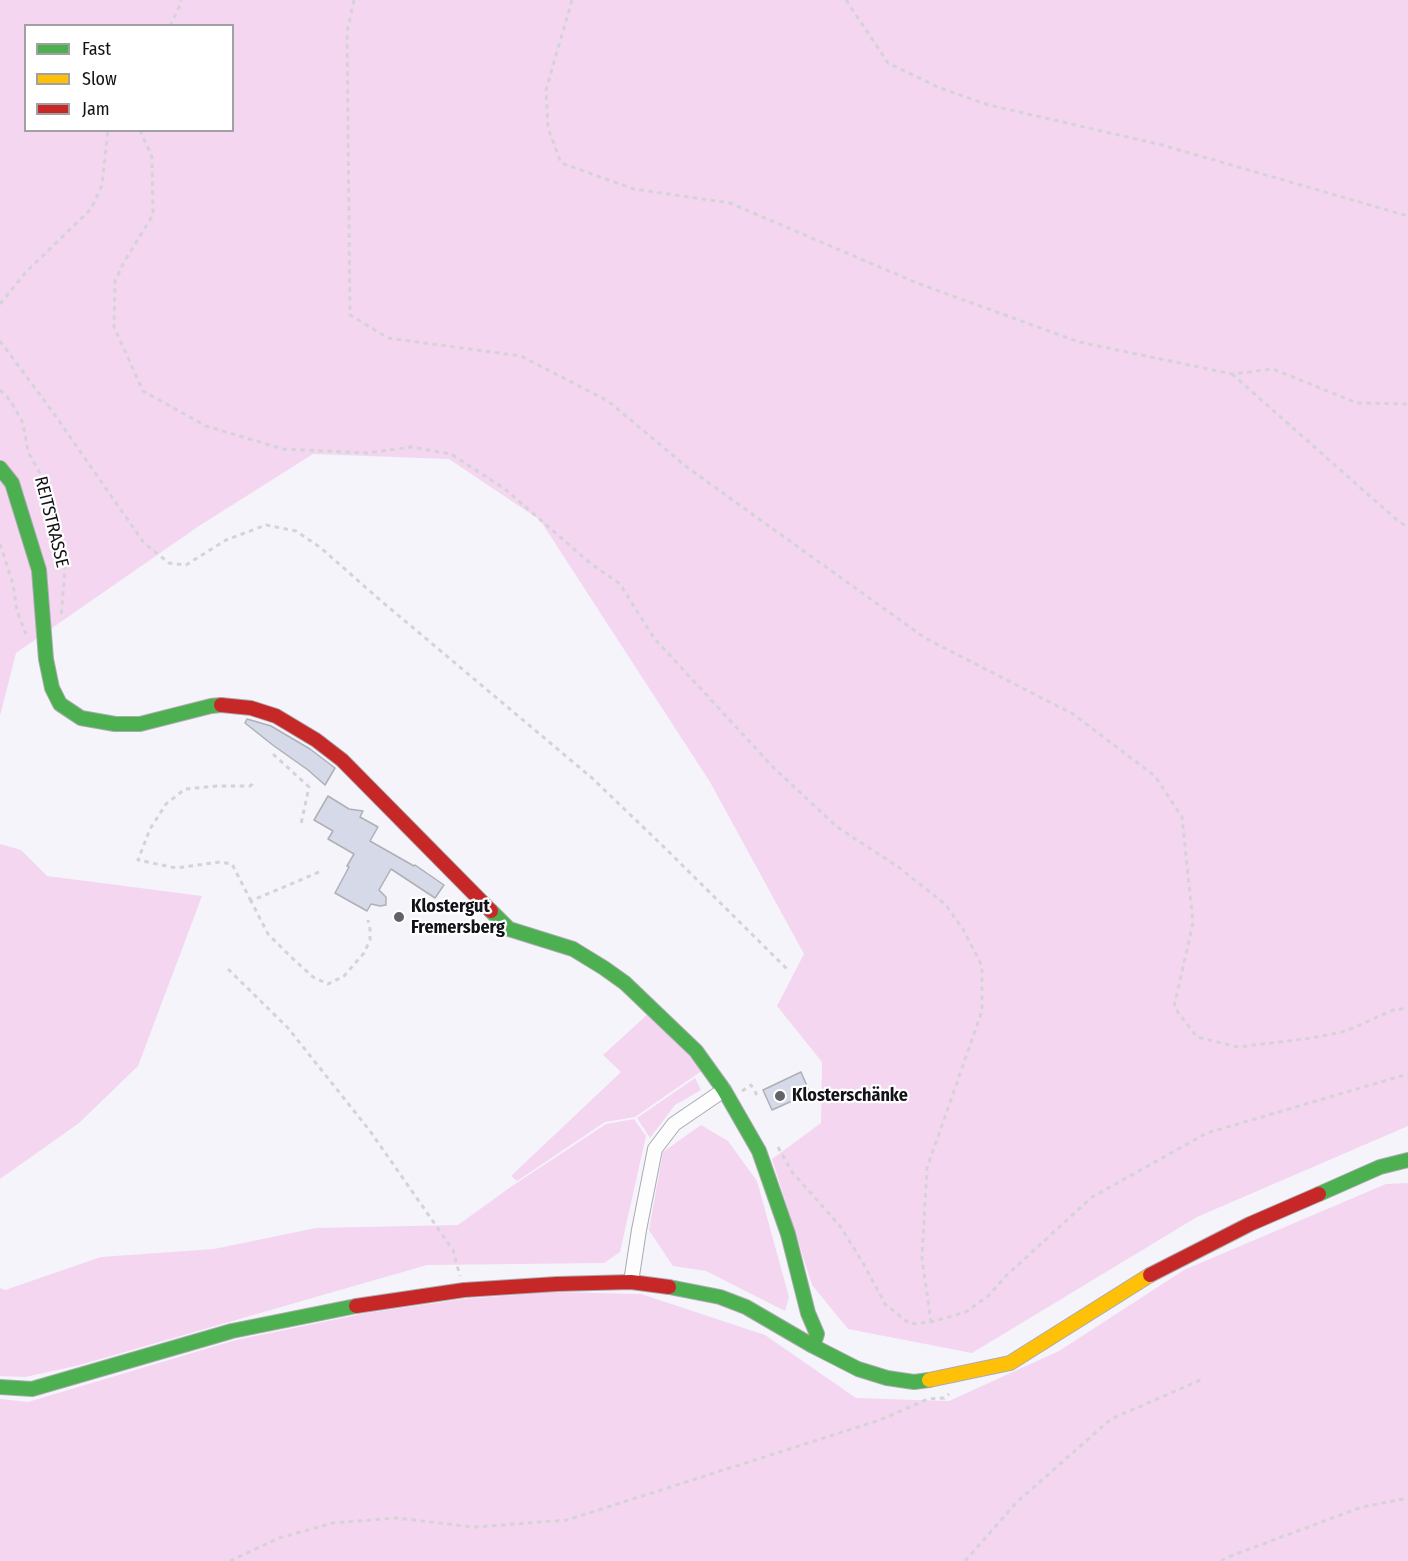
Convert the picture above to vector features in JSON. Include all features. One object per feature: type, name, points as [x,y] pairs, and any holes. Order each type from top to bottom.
[{"type":"main road","points":[[0,468],[12,483],[39,570],[46,659],[52,688],[60,704],[81,718],[115,724],[140,724],[211,706],[229,705],[251,708],[276,716],[316,740],[342,760],[509,929],[573,949],[625,983],[696,1051],[724,1089],[759,1151],[788,1234],[808,1313],[817,1334],[813,1346]]},
{"type":"main road","points":[[0,1387],[32,1389],[232,1331],[370,1303],[464,1290],[631,1282],[720,1297],[746,1307],[858,1369],[887,1378],[914,1382],[939,1379],[1010,1363],[1141,1280],[1250,1224],[1380,1167],[1408,1160]]},
{"type":"street","points":[[631,1282],[655,1149],[674,1124],[724,1089]]},
{"type":"path","points":[[171,24],[181,0]]},
{"type":"path","points":[[354,0],[347,32],[350,315],[388,338],[521,356],[608,401],[688,468],[925,638],[1073,714],[1155,776],[1182,817],[1193,922],[1174,1007],[1197,1037],[1238,1047],[1312,1038],[1346,1031],[1393,1010],[1408,1008]]},
{"type":"path","points":[[572,0],[546,90],[548,128],[561,163],[634,189],[730,203],[917,283],[1079,342],[1232,374],[1274,369],[1357,403],[1408,404]]},
{"type":"path","points":[[846,0],[888,63],[940,88],[989,105],[1162,144],[1408,216]]},
{"type":"path","points":[[0,304],[26,272],[91,209],[102,185],[108,132]]},
{"type":"path","points":[[141,132],[152,157],[153,215],[115,281],[114,327],[143,391],[206,426],[283,449],[367,453],[411,447],[451,454],[505,489],[590,563],[620,585],[654,638],[773,767],[837,827],[897,866],[945,904],[963,929],[982,966],[982,1011],[927,1168],[922,1258],[931,1322]]},
{"type":"path","points":[[0,341],[144,543],[169,563],[186,565],[226,540],[266,525],[296,531],[321,548],[592,778],[788,970]]},
{"type":"path","points":[[1232,374],[1398,521],[1408,527]]},
{"type":"path","name":"REITSTRASSE","points":[[0,390],[10,400],[23,423],[28,452],[42,477],[58,538],[64,569],[60,624]]},
{"type":"path","points":[[0,544],[13,584],[16,611],[27,637]]},
{"type":"path","points":[[273,754],[309,788],[301,824]]},
{"type":"path","points":[[255,782],[250,786],[185,789],[166,804],[150,829],[138,860],[176,867],[220,862],[232,864],[268,934],[313,977],[328,984],[344,976],[364,953],[370,940],[368,920]]},
{"type":"path","points":[[251,901],[319,872]]},
{"type":"path","points":[[228,969],[288,1028],[370,1131],[453,1250],[464,1290]]},
{"type":"path","points":[[778,1147],[792,1172],[840,1226],[885,1304],[910,1324],[931,1322],[966,1312],[988,1296],[1007,1275],[1092,1197],[1206,1132],[1408,1074]]},
{"type":"path","points":[[230,1561],[279,1538],[333,1523],[395,1518],[476,1527],[567,1520],[880,1420],[928,1399],[945,1398],[953,1391],[949,1380],[939,1379]]},
{"type":"path","points":[[965,1561],[1017,1502],[1111,1419],[1203,1379]]},
{"type":"path","points":[[1221,1561],[1362,1507],[1408,1498]]},
{"type":"shaded area","points":[[0,0],[1408,0],[1408,1126],[1197,1217],[972,1353],[848,1329],[812,1285],[772,1159],[821,1123],[822,1062],[777,1006],[804,954],[710,782],[540,520],[449,459],[313,454],[199,526],[16,653],[0,716]]},
{"type":"shaded area","points":[[0,844],[21,850],[47,876],[202,896],[138,1066],[79,1123],[0,1179]]},
{"type":"shaded area","points":[[648,1014],[703,1070],[635,1117],[605,1122],[517,1181],[511,1176],[621,1072],[603,1055]]},
{"type":"shaded area","points":[[695,1078],[701,1090],[675,1105],[650,1138],[637,1118]]},
{"type":"shaded area","points":[[634,1119],[646,1136],[620,1252],[604,1263],[427,1265],[76,1366],[25,1377],[0,1376],[0,1288],[5,1290],[101,1257],[214,1249],[316,1228],[458,1225],[606,1124]]},
{"type":"shaded area","points":[[701,1125],[728,1141],[757,1181],[789,1297],[785,1311],[706,1271],[673,1266],[649,1230],[663,1152]]},
{"type":"shaded area","points":[[1408,1183],[1408,1561],[0,1561],[0,1399],[28,1402],[236,1340],[367,1313],[464,1299],[555,1292],[641,1294],[765,1335],[856,1398],[949,1401],[1059,1351],[1184,1270],[1386,1184]]},
{"type":"building","points":[[247,719],[271,726],[310,749],[335,768],[325,785],[245,723]]},
{"type":"building","points":[[328,796],[349,809],[363,811],[360,817],[378,827],[370,841],[415,865],[444,885],[435,898],[391,869],[379,890],[386,897],[386,905],[371,904],[367,911],[335,893],[354,854],[328,839],[333,831],[314,820]]},
{"type":"building","points":[[801,1072],[810,1093],[772,1110],[763,1090]]},
{"type":"traffic: fast","points":[[0,468],[12,483],[39,570],[46,659],[52,688],[60,704],[81,718],[115,724],[140,724],[221,705]]},
{"type":"traffic: fast","points":[[491,911],[509,929],[573,949],[604,968],[625,983],[696,1051],[724,1090],[759,1151],[788,1234],[808,1313],[817,1334],[813,1346]]},
{"type":"traffic: fast","points":[[1319,1194],[1380,1167],[1408,1160]]},
{"type":"traffic: fast","points":[[669,1287],[720,1297],[746,1307],[858,1369],[887,1378],[914,1382],[929,1380]]},
{"type":"traffic: fast","points":[[0,1387],[32,1389],[232,1331],[356,1306]]},
{"type":"traffic: slow","points":[[929,1380],[1010,1363],[1150,1275]]},
{"type":"traffic: jam","points":[[221,705],[251,708],[276,716],[316,740],[342,760],[491,911]]},
{"type":"traffic: jam","points":[[1150,1275],[1250,1224],[1319,1194]]},
{"type":"traffic: jam","points":[[356,1306],[464,1290],[557,1284],[631,1282],[669,1287]]},
{"type":"place","name":"Klostergut Fremersberg","points":[[399,917]]},
{"type":"place","name":"Klosterschänke","points":[[780,1096]]}]
